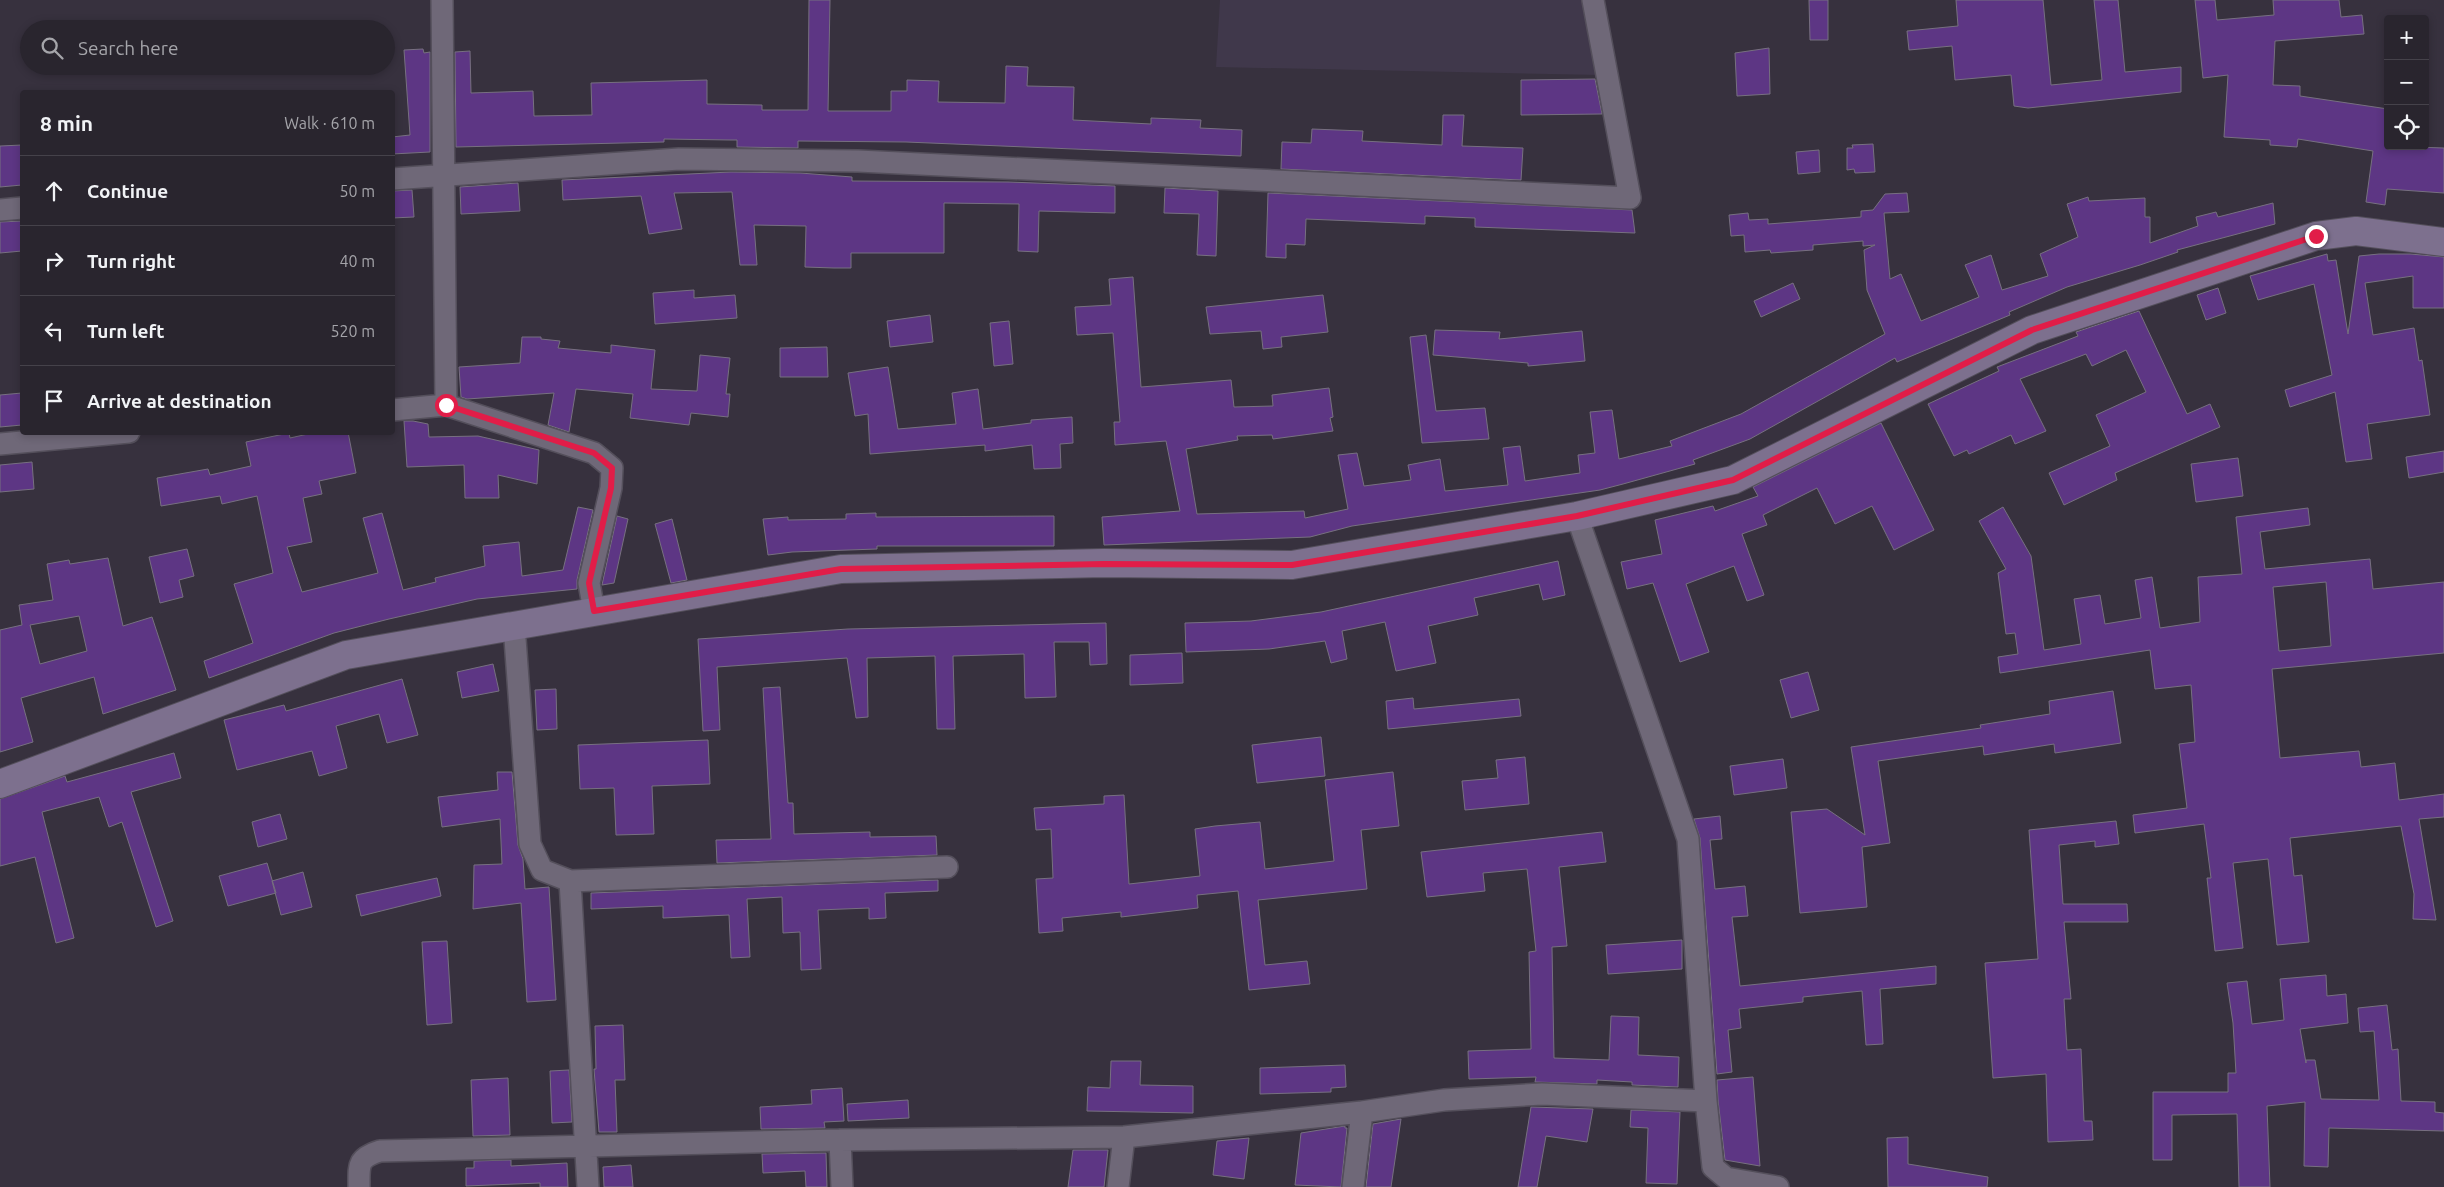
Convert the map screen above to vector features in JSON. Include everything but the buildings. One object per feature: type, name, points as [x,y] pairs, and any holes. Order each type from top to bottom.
[{"type":"street","points":[[442,0],[446,405]]},
{"type":"street","points":[[395,179],[679,159],[858,161],[1630,198],[1592,0]]},
{"type":"street","points":[[0,210],[20,208]]},
{"type":"street","points":[[0,784],[346,655],[841,569],[1104,564],[1292,565],[1577,516],[1733,480],[2032,330],[2316,236],[2356,231],[2444,242]]},
{"type":"street","points":[[395,410],[446,405],[594,453],[612,468],[611,488],[589,583],[594,611]]},
{"type":"street","points":[[0,444],[97,435]]},
{"type":"street","points":[[1577,516],[1688,839],[1706,1101],[1713,1167],[1726,1178],[1778,1187]]},
{"type":"street","points":[[514,625],[530,844],[542,870],[570,881],[947,866]]},
{"type":"street","points":[[570,881],[588,1187]]},
{"type":"street","points":[[359,1187],[359,1165],[366,1155],[380,1151],[840,1140],[1124,1137],[1362,1112],[1444,1100],[1542,1094],[1706,1101]]},
{"type":"street","points":[[1353,1187],[1362,1112]]},
{"type":"street","points":[[1118,1187],[1124,1137]]},
{"type":"street","points":[[840,1140],[842,1187]]},
{"type":"shaded area","points":[[1220,0],[1586,0],[1601,75],[1216,67]]},
{"type":"route","points":[[446,405],[594,453],[612,468],[611,488],[589,583],[594,611],[841,569],[1104,564],[1292,565],[1577,516],[1733,480],[2032,330],[2316,236]]}]
